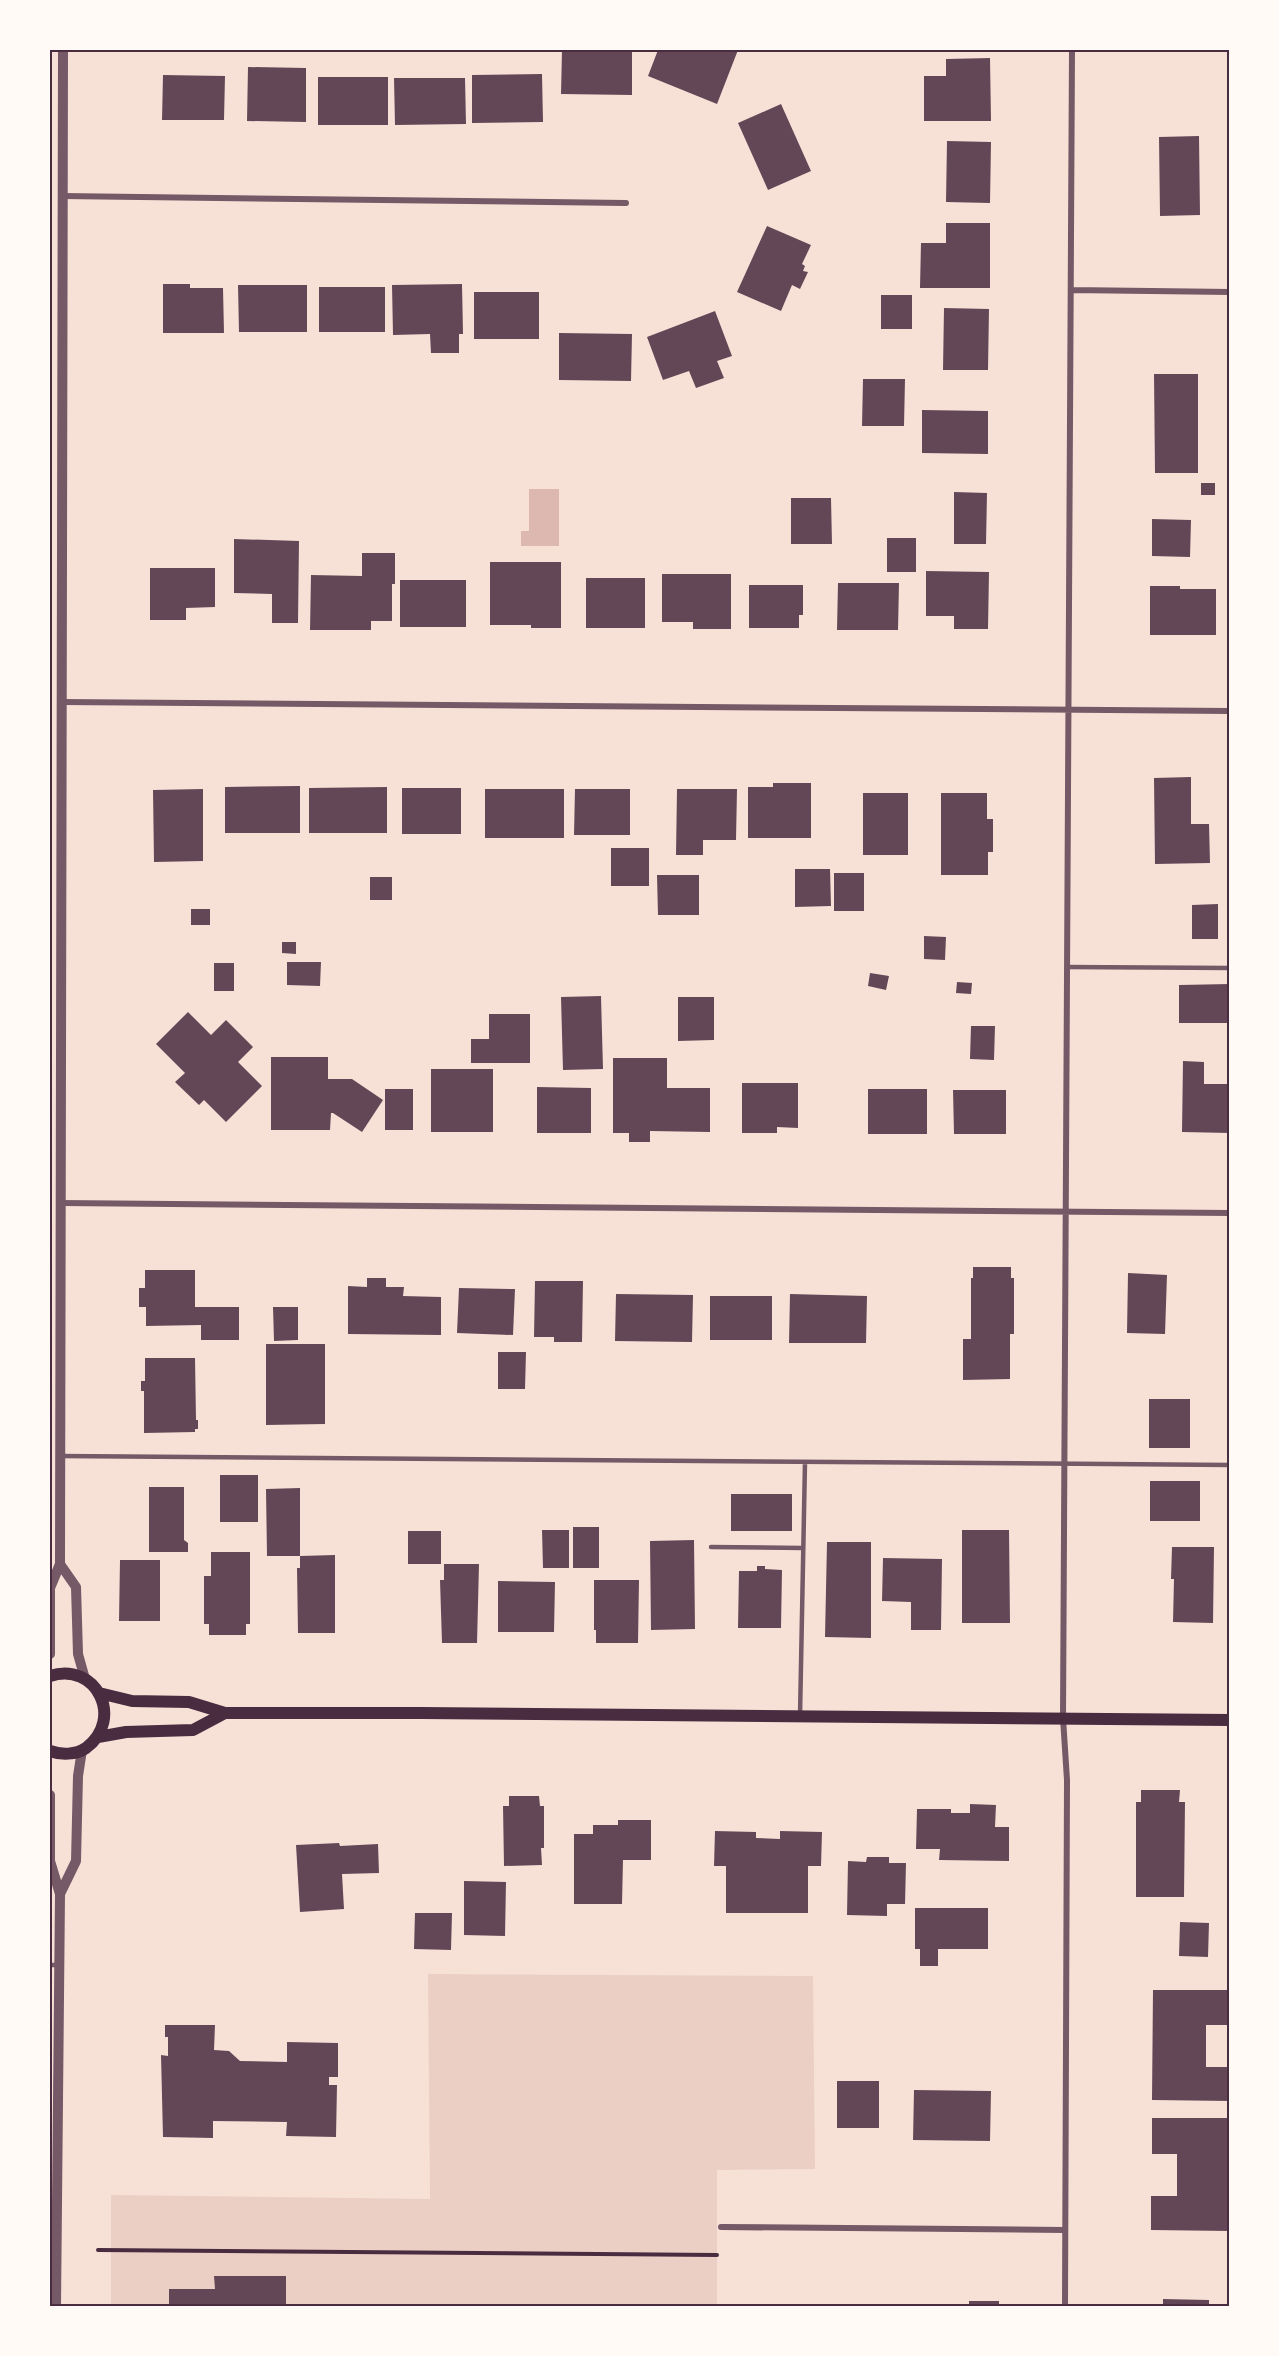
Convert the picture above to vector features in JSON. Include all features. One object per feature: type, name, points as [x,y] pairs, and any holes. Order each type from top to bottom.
[{"type":"main road","points":[[50,1676],[65,1673],[78,1675],[99,1693],[104,1705],[105,1718],[98,1737]]},
{"type":"main road","points":[[99,1693],[132,1701],[189,1702],[225,1713],[1230,1720]]},
{"type":"main road","points":[[50,1751],[69,1754],[82,1750],[98,1737],[126,1732],[193,1730],[225,1713]]},
{"type":"street","points":[[50,1654],[50,1588],[60,1564],[63,50]]},
{"type":"street","points":[[1065,2307],[1067,1780],[1063,1718],[1072,50]]},
{"type":"street","points":[[63,196],[626,203]]},
{"type":"street","points":[[1071,291],[1230,292]]},
{"type":"street","points":[[61,702],[1230,711]]},
{"type":"street","points":[[60,1203],[1230,1214]]},
{"type":"street","points":[[60,1564],[76,1587],[78,1654],[85,1679]]},
{"type":"street","points":[[56,2307],[53,2210],[54,1965],[60,1894],[76,1861],[78,1776],[82,1750]]},
{"type":"street","points":[[50,1795],[50,1861],[60,1894]]},
{"type":"street","points":[[721,2227],[1065,2230]]},
{"type":"lane","points":[[1067,967],[1230,968]]},
{"type":"lane","points":[[59,1456],[1230,1465]]},
{"type":"lane","points":[[800,1716],[805,1462]]},
{"type":"lane","points":[[711,1547],[803,1548]]},
{"type":"path","points":[[98,2250],[717,2255]]},
{"type":"shaded area","points":[[529,489],[559,489],[559,546],[521,546],[521,531],[529,531]]},
{"type":"shaded area","points":[[428,1974],[813,1976],[815,2169],[717,2170],[717,2306],[111,2306],[111,2195],[430,2199]]},
{"type":"building","points":[[562,50],[632,50],[632,95],[561,94]]},
{"type":"building","points":[[658,50],[738,50],[717,104],[648,76]]},
{"type":"building","points":[[990,58],[991,121],[924,121],[924,76],[946,76],[946,59]]},
{"type":"building","points":[[248,67],[306,68],[306,122],[247,121]]},
{"type":"building","points":[[542,74],[543,122],[472,123],[472,75]]},
{"type":"building","points":[[163,75],[225,76],[224,120],[162,120]]},
{"type":"building","points":[[318,77],[388,77],[388,125],[318,125]]},
{"type":"building","points":[[394,78],[465,78],[466,124],[395,125]]},
{"type":"building","points":[[781,104],[811,171],[768,190],[738,123]]},
{"type":"building","points":[[1199,136],[1200,215],[1160,216],[1159,137]]},
{"type":"building","points":[[947,141],[991,142],[990,203],[946,202]]},
{"type":"building","points":[[946,223],[990,223],[990,288],[920,288],[921,243],[946,243]]},
{"type":"building","points":[[767,226],[811,245],[802,264],[805,266],[803,271],[808,272],[800,289],[792,285],[781,311],[737,292]]},
{"type":"building","points":[[163,284],[190,284],[190,288],[223,288],[224,333],[163,333]]},
{"type":"building","points":[[462,284],[463,334],[459,334],[459,353],[431,353],[430,334],[393,335],[392,285]]},
{"type":"building","points":[[238,285],[307,285],[307,332],[239,332]]},
{"type":"building","points":[[319,287],[385,287],[385,332],[319,332]]},
{"type":"building","points":[[474,292],[539,292],[539,339],[474,339]]},
{"type":"building","points":[[881,295],[912,295],[912,329],[881,329]]},
{"type":"building","points":[[944,308],[989,309],[988,370],[943,370]]},
{"type":"building","points":[[715,311],[732,356],[717,361],[724,378],[696,388],[689,371],[663,380],[647,337]]},
{"type":"building","points":[[559,333],[632,334],[631,381],[559,380]]},
{"type":"building","points":[[1154,374],[1198,374],[1198,473],[1155,473]]},
{"type":"building","points":[[863,379],[905,379],[904,426],[862,426]]},
{"type":"building","points":[[922,410],[988,411],[988,454],[922,453]]},
{"type":"building","points":[[1201,483],[1215,483],[1215,495],[1201,495]]},
{"type":"building","points":[[954,492],[987,493],[986,544],[954,544]]},
{"type":"building","points":[[791,498],[831,498],[832,544],[791,544]]},
{"type":"building","points":[[1152,519],[1191,520],[1190,557],[1152,556]]},
{"type":"building","points":[[887,538],[916,538],[916,572],[887,572]]},
{"type":"building","points":[[234,539],[299,541],[298,623],[272,623],[272,594],[234,593]]},
{"type":"building","points":[[362,553],[395,553],[392,621],[371,621],[371,630],[310,630],[311,575],[362,576]]},
{"type":"building","points":[[490,562],[561,562],[561,628],[490,625]]},
{"type":"building","points":[[150,568],[215,568],[215,607],[186,608],[186,620],[150,620]]},
{"type":"building","points":[[926,571],[989,572],[988,629],[954,629],[954,616],[926,616]]},
{"type":"building","points":[[662,574],[731,574],[731,629],[693,629],[693,622],[662,622]]},
{"type":"building","points":[[586,578],[645,578],[645,628],[586,628]]},
{"type":"building","points":[[400,580],[466,580],[466,627],[400,627]]},
{"type":"building","points":[[838,583],[899,583],[898,630],[837,630]]},
{"type":"building","points":[[749,585],[803,585],[803,615],[799,615],[799,628],[749,628]]},
{"type":"building","points":[[1150,586],[1216,589],[1216,635],[1150,635]]},
{"type":"building","points":[[1191,777],[1191,824],[1209,824],[1210,863],[1155,864],[1154,778]]},
{"type":"building","points":[[773,783],[811,783],[811,838],[748,838],[748,787],[773,787]]},
{"type":"building","points":[[300,786],[300,833],[225,833],[225,787]]},
{"type":"building","points":[[387,787],[387,833],[309,833],[309,788]]},
{"type":"building","points":[[402,788],[461,788],[461,834],[402,834]]},
{"type":"building","points":[[203,789],[203,861],[154,862],[153,790]]},
{"type":"building","points":[[485,789],[564,789],[564,838],[485,838]]},
{"type":"building","points":[[575,789],[630,789],[630,835],[574,835]]},
{"type":"building","points":[[677,789],[737,789],[736,840],[703,840],[703,855],[676,855]]},
{"type":"building","points":[[863,793],[908,793],[908,855],[863,855]]},
{"type":"building","points":[[941,793],[987,793],[987,819],[993,819],[993,852],[988,852],[988,875],[941,875]]},
{"type":"building","points":[[611,848],[649,848],[649,886],[611,886]]},
{"type":"building","points":[[795,869],[830,869],[831,906],[795,907]]},
{"type":"building","points":[[834,873],[864,873],[864,911],[834,911]]},
{"type":"building","points":[[657,875],[699,875],[699,915],[658,915]]},
{"type":"building","points":[[370,877],[392,877],[392,900],[370,900]]},
{"type":"building","points":[[1218,904],[1218,939],[1192,939],[1192,905]]},
{"type":"building","points":[[191,909],[210,909],[210,925],[191,925]]},
{"type":"building","points":[[924,936],[946,937],[945,960],[924,959]]},
{"type":"building","points":[[282,942],[296,942],[296,954],[282,953]]},
{"type":"building","points":[[287,962],[321,962],[320,986],[287,985]]},
{"type":"building","points":[[214,963],[234,963],[234,991],[214,991]]},
{"type":"building","points":[[870,973],[889,976],[886,990],[868,986]]},
{"type":"building","points":[[957,982],[972,983],[971,994],[956,993]]},
{"type":"building","points":[[1230,984],[1230,1023],[1179,1023],[1179,985]]},
{"type":"building","points":[[601,996],[603,1069],[563,1070],[561,997]]},
{"type":"building","points":[[678,997],[714,997],[714,1040],[678,1041]]},
{"type":"building","points":[[188,1012],[211,1035],[226,1020],[253,1047],[238,1062],[262,1086],[226,1122],[204,1100],[199,1105],[175,1082],[185,1073],[156,1044]]},
{"type":"building","points":[[489,1014],[530,1014],[530,1063],[471,1063],[471,1039],[489,1039]]},
{"type":"building","points":[[971,1026],[995,1026],[994,1060],[970,1059]]},
{"type":"building","points":[[271,1057],[328,1057],[328,1079],[352,1079],[383,1100],[362,1132],[333,1113],[331,1113],[330,1130],[271,1130]]},
{"type":"building","points":[[613,1058],[667,1058],[667,1088],[710,1088],[710,1132],[650,1131],[650,1142],[629,1142],[629,1133],[613,1133]]},
{"type":"building","points":[[1183,1061],[1204,1062],[1204,1084],[1230,1084],[1230,1133],[1182,1132]]},
{"type":"building","points":[[431,1069],[493,1069],[493,1132],[431,1132]]},
{"type":"building","points":[[742,1083],[798,1083],[798,1128],[777,1127],[777,1133],[742,1133]]},
{"type":"building","points":[[537,1087],[591,1088],[591,1133],[537,1133]]},
{"type":"building","points":[[385,1089],[413,1089],[413,1130],[385,1130]]},
{"type":"building","points":[[868,1089],[927,1089],[927,1134],[868,1134]]},
{"type":"building","points":[[953,1090],[1006,1090],[1006,1134],[954,1134]]},
{"type":"building","points":[[973,1267],[1011,1267],[1011,1278],[1014,1278],[1014,1334],[1010,1334],[1010,1379],[963,1380],[963,1339],[971,1339]]},
{"type":"building","points":[[145,1270],[195,1270],[195,1307],[239,1307],[239,1340],[201,1340],[201,1325],[146,1326],[146,1307],[139,1307],[139,1288],[145,1288]]},
{"type":"building","points":[[1128,1273],[1167,1275],[1165,1334],[1127,1333]]},
{"type":"building","points":[[367,1278],[386,1278],[386,1287],[404,1287],[403,1296],[441,1297],[441,1335],[348,1334],[348,1286],[367,1287]]},
{"type":"building","points":[[535,1281],[583,1281],[582,1342],[554,1342],[554,1337],[534,1337]]},
{"type":"building","points":[[459,1288],[515,1289],[513,1335],[457,1333]]},
{"type":"building","points":[[616,1294],[693,1295],[692,1342],[615,1341]]},
{"type":"building","points":[[790,1294],[867,1296],[866,1343],[789,1343]]},
{"type":"building","points":[[710,1296],[772,1296],[772,1340],[710,1340]]},
{"type":"building","points":[[273,1307],[298,1307],[298,1340],[274,1341]]},
{"type":"building","points":[[266,1344],[325,1344],[325,1424],[266,1425]]},
{"type":"building","points":[[498,1352],[526,1352],[525,1389],[498,1389]]},
{"type":"building","points":[[145,1358],[195,1358],[198,1429],[195,1429],[195,1432],[144,1433],[144,1391],[141,1391],[141,1381],[145,1381]]},
{"type":"building","points":[[1149,1399],[1190,1399],[1190,1448],[1149,1448]]},
{"type":"building","points":[[220,1475],[258,1475],[258,1522],[220,1522]]},
{"type":"building","points":[[1150,1481],[1200,1481],[1200,1521],[1150,1521]]},
{"type":"building","points":[[149,1487],[184,1487],[184,1540],[188,1543],[188,1552],[149,1552]]},
{"type":"building","points":[[300,1488],[300,1556],[267,1556],[266,1489]]},
{"type":"building","points":[[731,1494],[792,1494],[792,1531],[731,1531]]},
{"type":"building","points":[[573,1527],[599,1527],[599,1568],[573,1568]]},
{"type":"building","points":[[542,1530],[569,1530],[569,1568],[543,1568]]},
{"type":"building","points":[[962,1530],[1009,1530],[1010,1623],[962,1623]]},
{"type":"building","points":[[408,1531],[441,1531],[441,1564],[408,1564]]},
{"type":"building","points":[[694,1540],[695,1629],[651,1630],[650,1541]]},
{"type":"building","points":[[827,1542],[871,1542],[871,1638],[825,1637]]},
{"type":"building","points":[[1172,1547],[1214,1547],[1213,1623],[1173,1622]]},
{"type":"building","points":[[211,1552],[250,1552],[250,1624],[246,1624],[246,1635],[209,1635],[209,1624],[204,1624],[204,1576],[211,1576]]},
{"type":"building","points":[[335,1555],[335,1633],[298,1633],[297,1568],[300,1568],[300,1556]]},
{"type":"building","points":[[883,1558],[942,1559],[941,1630],[911,1630],[911,1602],[882,1601]]},
{"type":"building","points":[[120,1560],[160,1560],[160,1621],[119,1621]]},
{"type":"building","points":[[444,1564],[479,1564],[477,1643],[442,1643],[440,1580],[444,1580]]},
{"type":"building","points":[[757,1566],[782,1570],[781,1628],[738,1628],[739,1571],[757,1571]]},
{"type":"building","points":[[594,1580],[639,1580],[638,1643],[596,1643]]},
{"type":"building","points":[[498,1581],[555,1582],[554,1632],[498,1632]]},
{"type":"building","points":[[1141,1790],[1180,1790],[1179,1802],[1185,1802],[1184,1897],[1136,1897],[1136,1802],[1141,1802]]},
{"type":"building","points":[[509,1796],[539,1796],[540,1806],[544,1806],[542,1865],[504,1866],[503,1806],[509,1806]]},
{"type":"building","points":[[970,1804],[996,1805],[995,1827],[1009,1827],[1009,1861],[939,1860],[940,1849],[916,1849],[917,1809],[951,1809],[951,1813],[970,1813]]},
{"type":"building","points":[[618,1820],[651,1820],[651,1860],[623,1860],[622,1904],[574,1904],[574,1834],[593,1834],[593,1825],[618,1825]]},
{"type":"building","points":[[715,1831],[756,1832],[756,1838],[780,1839],[780,1831],[822,1832],[821,1866],[808,1866],[808,1913],[726,1913],[726,1866],[714,1866]]},
{"type":"building","points":[[339,1843],[340,1846],[378,1844],[379,1873],[342,1874],[344,1909],[300,1912],[296,1845]]},
{"type":"building","points":[[867,1857],[889,1857],[889,1863],[906,1863],[905,1904],[887,1904],[887,1916],[847,1915],[848,1861],[866,1862]]},
{"type":"building","points":[[464,1881],[506,1882],[505,1936],[464,1935]]},
{"type":"building","points":[[915,1908],[988,1908],[988,1949],[938,1949],[938,1966],[920,1966],[920,1949],[915,1949]]},
{"type":"building","points":[[415,1913],[452,1913],[451,1950],[414,1949]]},
{"type":"building","points":[[1180,1922],[1209,1923],[1208,1957],[1179,1956]]},
{"type":"building","points":[[1153,1990],[1230,1990],[1230,2025],[1206,2025],[1206,2067],[1230,2067],[1230,2101],[1152,2100]]},
{"type":"building","points":[[165,2025],[215,2025],[214,2050],[229,2051],[240,2061],[287,2062],[287,2042],[338,2043],[338,2077],[329,2077],[329,2085],[337,2085],[336,2137],[286,2136],[287,2122],[213,2121],[213,2138],[163,2137],[161,2055],[168,2056],[168,2037],[165,2037]]},
{"type":"building","points":[[837,2081],[879,2081],[879,2128],[837,2128]]},
{"type":"building","points":[[914,2090],[991,2091],[990,2141],[913,2140]]},
{"type":"building","points":[[1152,2118],[1230,2118],[1230,2231],[1151,2230],[1151,2196],[1177,2196],[1177,2154],[1152,2154]]},
{"type":"building","points":[[214,2276],[286,2276],[286,2306],[169,2306],[169,2289],[215,2289]]},
{"type":"building","points":[[1163,2299],[1209,2300],[1209,2306],[1163,2306]]},
{"type":"building","points":[[969,2301],[999,2301],[999,2306],[969,2306]]}]
